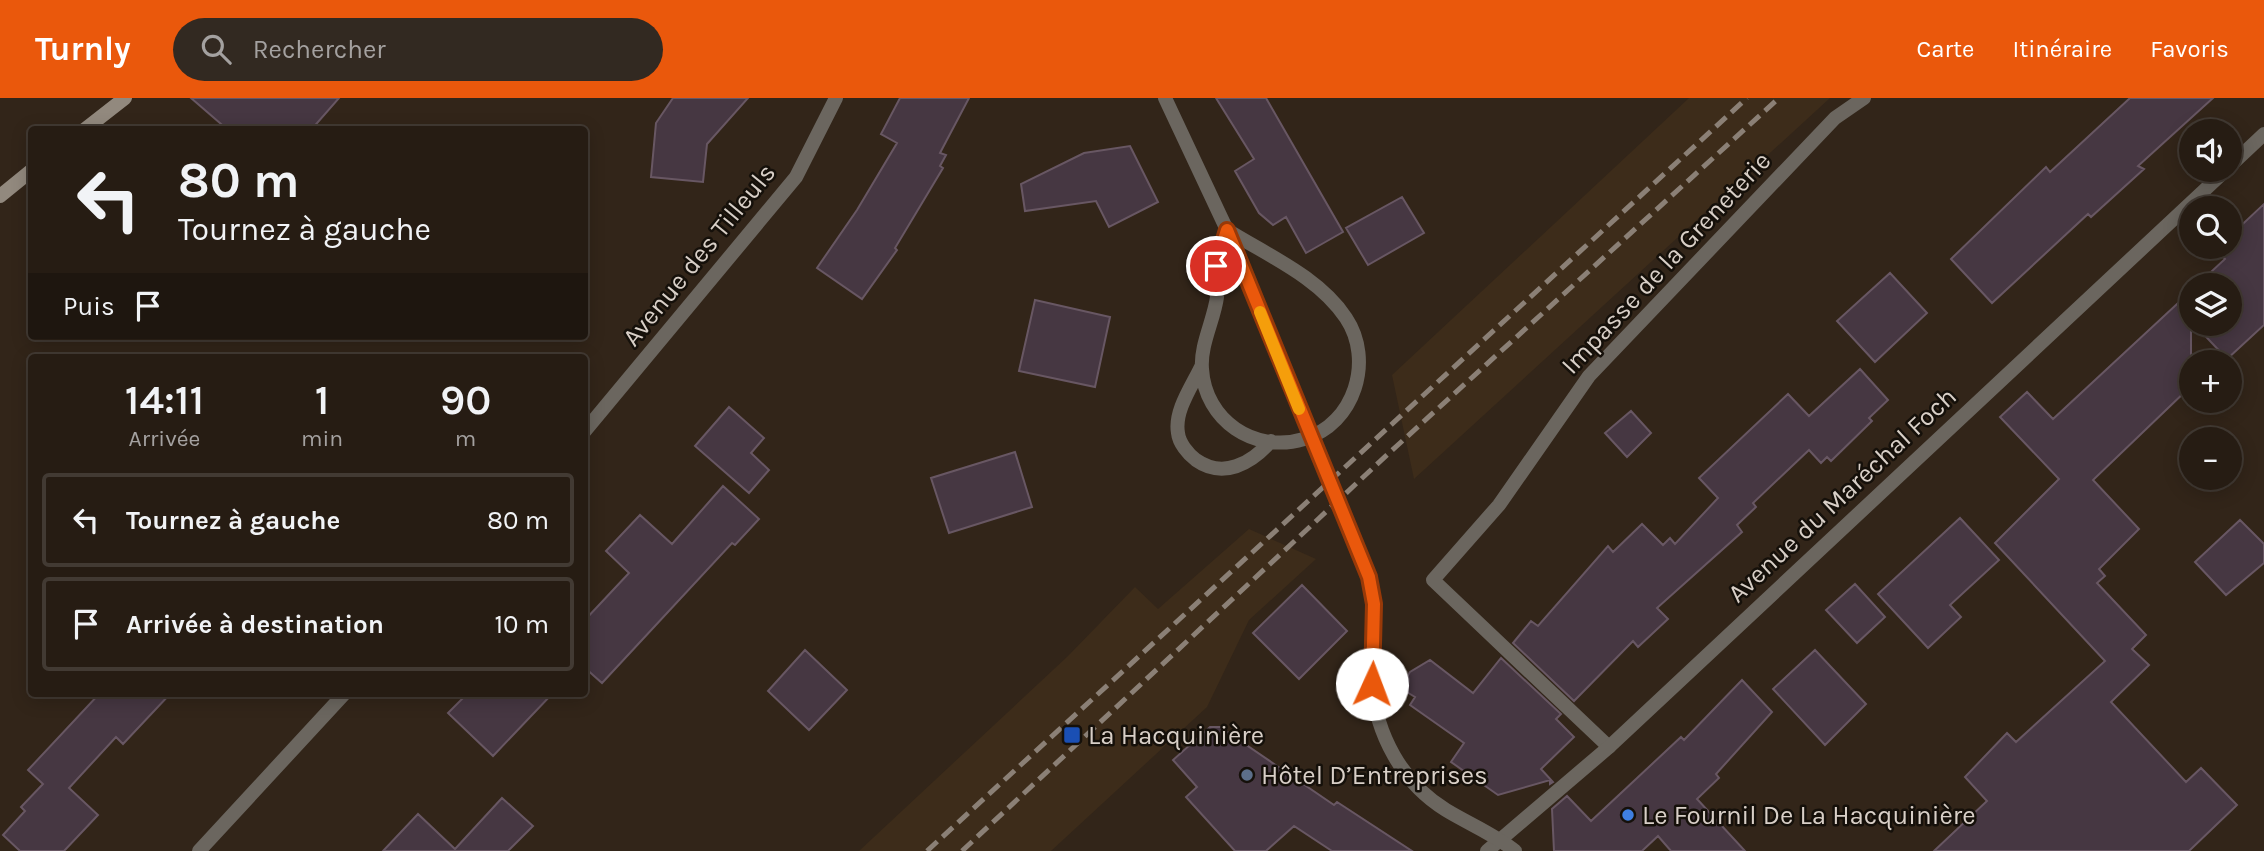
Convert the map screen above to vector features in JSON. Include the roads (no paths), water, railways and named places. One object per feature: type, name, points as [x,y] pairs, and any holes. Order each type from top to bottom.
[{"type":"main road","points":[[89,126],[125,98]]},
{"type":"main road","points":[[0,195],[28,173]]},
{"type":"street","name":"Avenue des Tilleuls","points":[[588,427],[796,177],[836,98]]},
{"type":"street","points":[[1165,98],[1227,230],[1369,577],[1374,604],[1372,684],[1384,740],[1397,764],[1443,808],[1500,839],[1515,851]]},
{"type":"street","name":"Impasse de la Greneterie","points":[[1609,747],[1433,580],[1499,505],[1589,376],[1835,118],[1864,98]]},
{"type":"street","points":[[2242,155],[2264,134]]},
{"type":"street","name":"Avenue du Maréchal Foch","points":[[1487,851],[1609,747],[2213,182]]},
{"type":"street","points":[[1227,230],[1216,266],[1218,292],[1201,367],[1181,408],[1178,434],[1189,454],[1204,466],[1228,470],[1260,454],[1276,442]]},
{"type":"street","points":[[1201,367],[1207,398],[1224,422],[1248,436],[1276,442],[1304,439],[1324,429],[1342,412],[1357,389],[1361,362],[1347,319],[1304,276],[1227,230]]},
{"type":"street","points":[[199,851],[341,697]]},
{"type":"railway","points":[[927,851],[1747,98]]},
{"type":"railway","points":[[962,851],[1388,454],[1779,98]]},
{"type":"place","name":"La Hacquinière","points":[[1072,735]]},
{"type":"place","name":"Hôtel D’Entreprises","points":[[1247,775]]},
{"type":"place","name":"Le Fournil De La Hacquinière","points":[[1628,815]]}]
